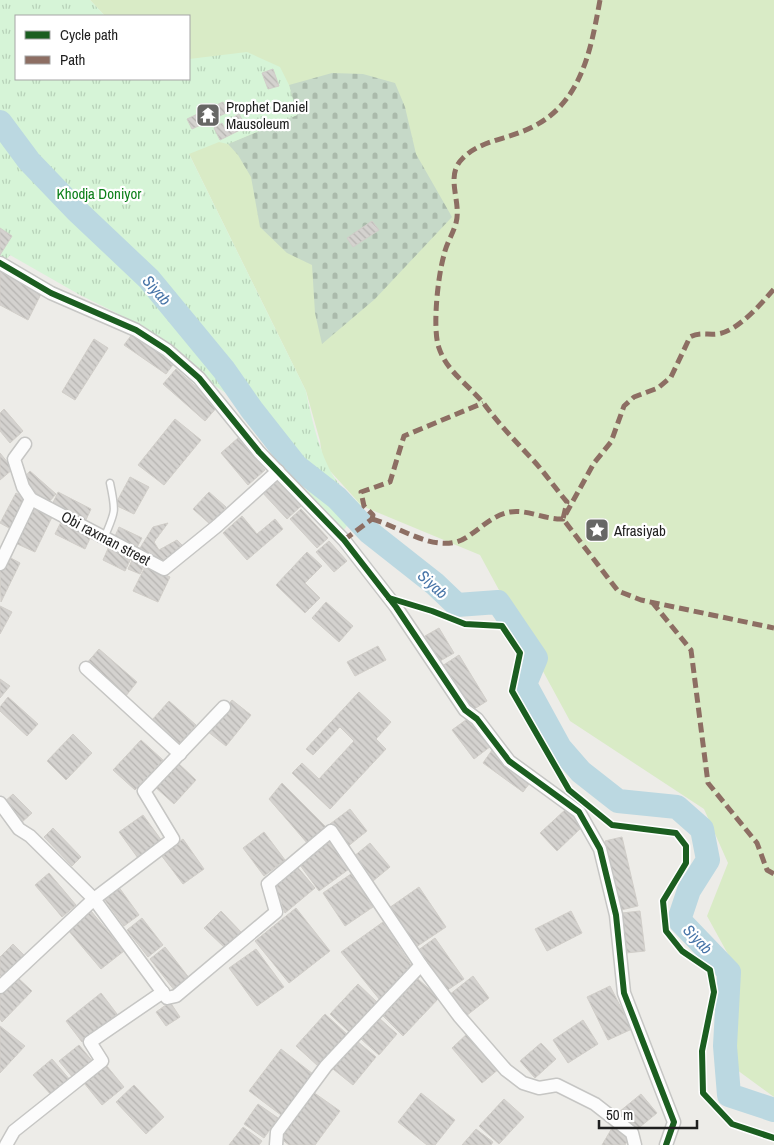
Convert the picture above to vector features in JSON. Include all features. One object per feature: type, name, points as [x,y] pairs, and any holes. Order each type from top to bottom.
[{"type":"street","points":[[0,263],[51,293],[136,330],[166,350],[199,378],[259,452],[344,540],[396,607],[465,710],[477,719],[509,762],[579,812],[600,849],[616,915],[624,993],[674,1122],[666,1145]]},
{"type":"street","points":[[0,564],[31,499],[23,487],[14,459],[25,444]]},
{"type":"street","name":"Obi raxman street","points":[[31,499],[164,569],[217,526],[278,471]]},
{"type":"street","points":[[86,668],[180,754]]},
{"type":"street","points":[[0,987],[94,899],[173,839],[144,791],[224,707]]},
{"type":"street","points":[[0,803],[19,829],[30,836],[94,899],[166,998],[176,996],[276,912],[268,884],[331,831],[421,965],[459,1016],[506,1070],[523,1083],[539,1088],[557,1085],[587,1099],[632,1133],[635,1145]]},
{"type":"street","points":[[277,1145],[277,1132],[326,1066],[421,965]]},
{"type":"street","points":[[6,1145],[14,1131],[102,1061],[90,1042],[162,992]]},
{"type":"lane","points":[[104,538],[115,514],[110,483]]},
{"type":"green space","name":"Khodja Doniyor","points":[[0,0],[90,0],[104,15],[15,15],[15,80],[190,80],[190,59],[247,52],[280,67],[289,85],[297,115],[228,144],[219,142],[189,154],[306,391],[324,458],[340,485],[362,506],[340,535],[242,403],[215,386],[145,327],[80,295],[10,255],[6,260],[0,257]]},
{"type":"green space","name":"Afrasiyab","points":[[90,0],[774,0],[774,1097],[733,1067],[740,976],[707,916],[728,863],[704,809],[570,721],[480,555],[362,506],[331,472],[326,482],[320,441],[306,391],[159,93],[190,80],[190,15],[104,15]]},
{"type":"green space","points":[[332,73],[363,74],[395,83],[405,107],[416,154],[452,217],[375,299],[322,344],[315,313],[312,265],[287,253],[260,227],[251,177],[238,155],[228,144],[297,115],[289,85]]},
{"type":"building","points":[[273,69],[279,86],[268,89],[262,73]]},
{"type":"building","name":"Prophet Daniel Mausoleum","points":[[223,102],[228,112],[192,129],[187,119]]},
{"type":"building","points":[[239,114],[246,127],[220,140],[214,128],[222,123],[225,129],[235,124],[232,118]]},
{"type":"building","points":[[372,221],[379,230],[353,247],[347,238]]},
{"type":"building","points":[[0,228],[12,236],[0,255]]},
{"type":"building","points":[[0,270],[42,292],[28,320],[0,305]]},
{"type":"building","points":[[133,333],[175,362],[166,374],[124,345]]},
{"type":"building","points":[[94,339],[108,348],[75,400],[62,392]]},
{"type":"building","points":[[176,369],[218,406],[205,421],[163,384]]},
{"type":"building","points":[[4,409],[23,431],[10,443],[0,431],[0,413]]},
{"type":"building","points":[[175,419],[201,440],[164,485],[138,465]]},
{"type":"building","points":[[238,438],[265,470],[248,485],[221,453]]},
{"type":"building","points":[[0,453],[13,469],[0,480]]},
{"type":"building","points":[[30,471],[56,494],[48,503],[22,480]]},
{"type":"building","points":[[130,477],[149,487],[134,514],[115,505]]},
{"type":"building","points":[[274,478],[301,506],[287,519],[261,491]]},
{"type":"building","points":[[58,492],[91,509],[84,524],[51,507]]},
{"type":"building","points":[[209,492],[226,507],[211,525],[193,509]]},
{"type":"building","points":[[16,493],[27,499],[11,529],[0,523]]},
{"type":"building","points":[[32,502],[54,513],[35,552],[13,542]]},
{"type":"building","points":[[301,509],[328,538],[317,548],[290,519]]},
{"type":"building","points":[[242,516],[257,534],[275,519],[283,529],[247,560],[223,533]]},
{"type":"building","points":[[63,518],[93,532],[85,549],[55,534]]},
{"type":"building","points":[[168,523],[154,542],[159,550],[177,540],[182,545],[160,565],[137,553],[153,527]]},
{"type":"building","points":[[119,527],[142,538],[135,551],[113,541]]},
{"type":"building","points":[[329,541],[347,561],[334,572],[316,552]]},
{"type":"building","points":[[110,544],[133,554],[125,571],[103,560]]},
{"type":"building","points":[[307,552],[322,566],[305,583],[320,598],[305,613],[276,585]]},
{"type":"building","points":[[7,556],[20,563],[1,602],[0,571]]},
{"type":"building","points":[[134,556],[146,562],[140,574],[128,569]]},
{"type":"building","points":[[146,565],[170,577],[158,602],[133,591]]},
{"type":"building","points":[[326,602],[353,626],[339,642],[312,618]]},
{"type":"building","points":[[0,606],[12,612],[0,634]]},
{"type":"building","points":[[439,628],[454,653],[440,661],[425,636]]},
{"type":"building","points":[[378,646],[386,660],[355,676],[347,662]]},
{"type":"building","points":[[99,649],[137,682],[125,697],[86,664]]},
{"type":"building","points":[[459,655],[487,701],[471,711],[442,666]]},
{"type":"building","points":[[0,679],[10,686],[0,698]]},
{"type":"building","points":[[359,692],[391,722],[376,739],[386,749],[330,809],[292,773],[302,763],[319,779],[354,741],[340,727],[313,755],[306,749]]},
{"type":"building","points":[[8,697],[38,724],[27,736],[0,711],[0,707]]},
{"type":"building","points":[[232,700],[251,715],[226,746],[207,731]]},
{"type":"building","points":[[169,701],[196,725],[179,744],[152,720]]},
{"type":"building","points":[[470,717],[491,746],[474,759],[452,730]]},
{"type":"building","points":[[73,734],[92,753],[66,780],[47,761]]},
{"type":"building","points":[[141,740],[163,760],[135,790],[113,770]]},
{"type":"building","points":[[492,750],[532,780],[523,792],[483,763]]},
{"type":"building","points":[[177,762],[196,780],[174,804],[154,786]]},
{"type":"building","points":[[282,783],[326,827],[308,844],[269,799]]},
{"type":"building","points":[[13,794],[32,813],[21,823],[2,804]]},
{"type":"building","points":[[350,809],[367,831],[347,847],[330,824]]},
{"type":"building","points":[[566,809],[583,826],[557,851],[540,833]]},
{"type":"building","points":[[143,815],[162,841],[138,858],[119,832]]},
{"type":"building","points":[[53,828],[81,857],[72,866],[44,837]]},
{"type":"building","points":[[264,832],[285,860],[264,876],[243,848]]},
{"type":"building","points":[[622,837],[638,906],[621,910],[605,841]]},
{"type":"building","points":[[183,839],[204,869],[183,884],[161,855]]},
{"type":"building","points":[[328,840],[349,869],[319,891],[297,861]]},
{"type":"building","points":[[370,843],[390,867],[373,881],[353,857]]},
{"type":"building","points":[[295,864],[315,888],[285,913],[273,883]]},
{"type":"building","points":[[49,873],[76,905],[62,917],[35,885]]},
{"type":"building","points":[[351,874],[373,907],[345,926],[323,893]]},
{"type":"building","points":[[118,886],[139,915],[124,926],[102,896]]},
{"type":"building","points":[[419,887],[446,927],[416,947],[389,908]]},
{"type":"building","points":[[296,908],[330,951],[289,983],[255,941]]},
{"type":"building","points":[[91,911],[124,951],[101,969],[68,930]]},
{"type":"building","points":[[221,911],[241,932],[225,948],[204,928]]},
{"type":"building","points":[[571,911],[582,933],[547,951],[535,929]]},
{"type":"building","points":[[640,911],[645,951],[626,953],[622,913]]},
{"type":"building","points":[[142,918],[163,945],[148,957],[127,930]]},
{"type":"building","points":[[383,922],[411,965],[380,1000],[341,952]]},
{"type":"building","points":[[435,938],[464,979],[446,991],[417,951]]},
{"type":"building","points":[[13,944],[25,956],[3,978],[0,975],[0,957]]},
{"type":"building","points":[[165,947],[190,979],[175,991],[150,959]]},
{"type":"building","points":[[256,949],[284,987],[257,1006],[229,968]]},
{"type":"building","points":[[473,976],[489,998],[466,1016],[449,995]]},
{"type":"building","points":[[17,977],[32,991],[2,1022],[0,1019],[0,994]]},
{"type":"building","points":[[418,979],[439,998],[403,1036],[383,1016]]},
{"type":"building","points":[[358,984],[378,1003],[350,1033],[330,1014]]},
{"type":"building","points":[[610,986],[632,1029],[608,1040],[587,997]]},
{"type":"building","points":[[101,993],[117,1014],[82,1042],[66,1021]]},
{"type":"building","points":[[170,1002],[180,1017],[166,1026],[156,1012]]},
{"type":"building","points":[[325,1014],[348,1035],[318,1066],[296,1046]]},
{"type":"building","points":[[379,1018],[397,1034],[379,1055],[361,1039]]},
{"type":"building","points":[[583,1020],[598,1044],[568,1063],[553,1040]]},
{"type":"building","points":[[0,1026],[25,1046],[0,1073]]},
{"type":"building","points":[[469,1032],[500,1068],[482,1083],[452,1048]]},
{"type":"building","points":[[357,1041],[376,1057],[353,1085],[333,1069]]},
{"type":"building","points":[[541,1043],[556,1059],[535,1078],[520,1061]]},
{"type":"building","points":[[79,1045],[94,1063],[74,1079],[59,1061]]},
{"type":"building","points":[[281,1049],[313,1074],[281,1115],[249,1091]]},
{"type":"building","points":[[52,1059],[71,1081],[53,1097],[33,1075]]},
{"type":"building","points":[[106,1065],[124,1087],[102,1105],[84,1083]]},
{"type":"building","points":[[134,1085],[164,1117],[146,1134],[116,1102]]},
{"type":"building","points":[[313,1092],[340,1111],[315,1145],[289,1145],[280,1138]]},
{"type":"building","points":[[421,1093],[455,1120],[435,1145],[427,1145],[398,1122]]},
{"type":"building","points":[[641,1094],[657,1113],[635,1131],[619,1112]]},
{"type":"building","points":[[504,1099],[524,1117],[499,1144],[479,1126]]},
{"type":"building","points":[[258,1104],[278,1118],[264,1138],[244,1124]]},
{"type":"building","points":[[243,1127],[262,1141],[259,1145],[229,1145]]},
{"type":"building","points":[[612,1128],[629,1138],[625,1145],[602,1145]]},
{"type":"building","points":[[476,1129],[493,1142],[491,1145],[462,1145]]},
{"type":"waterway","name":"Siyab","points":[[0,122],[29,161],[76,210],[149,279],[224,370],[252,410],[296,466],[337,498],[369,532],[435,584],[457,605],[498,602],[536,658],[525,684],[560,748],[581,772],[618,801],[677,807],[702,829],[708,860],[689,890],[679,920],[729,972],[725,1046],[729,1095],[774,1110]]},
{"type":"marked path","points":[[600,0],[592,41],[579,78],[557,110],[541,122],[521,132],[476,148],[457,165],[454,181],[457,206],[456,223],[445,251],[438,288],[436,328],[439,348],[447,364],[478,397],[567,502],[563,519],[618,591],[641,600],[774,628]]},
{"type":"marked path","points":[[372,519],[419,538],[444,543],[456,542],[467,537],[493,519],[510,512],[516,511],[563,519],[594,463],[611,442],[624,406],[634,397],[658,388],[671,377],[690,337],[700,334],[717,334],[733,328],[748,316],[774,289]]},
{"type":"marked path","points":[[372,519],[373,515],[364,506],[361,492],[390,482],[404,436],[483,403]]},
{"type":"marked path","points":[[344,540],[372,519]]},
{"type":"marked path","points":[[652,602],[691,650],[708,783],[757,843],[767,870],[774,874]]},
{"type":"cycle path","points":[[0,263],[51,293],[136,330],[167,350],[199,378],[259,452],[344,540],[396,607],[465,710],[477,719],[509,761],[579,812],[600,849],[616,915],[624,993],[674,1122],[666,1145]]},
{"type":"cycle path","points":[[389,598],[432,611],[465,624],[502,626],[520,653],[512,691],[569,790],[612,825],[676,833],[686,846],[686,863],[663,901],[666,931],[682,951],[710,970],[714,992],[702,1051],[703,1093],[732,1124],[774,1138]]},
{"type":"place","name":"Prophet Daniel Mausoleum","points":[[208,115]]},
{"type":"place","name":"Afrasiyab","points":[[597,530]]}]
